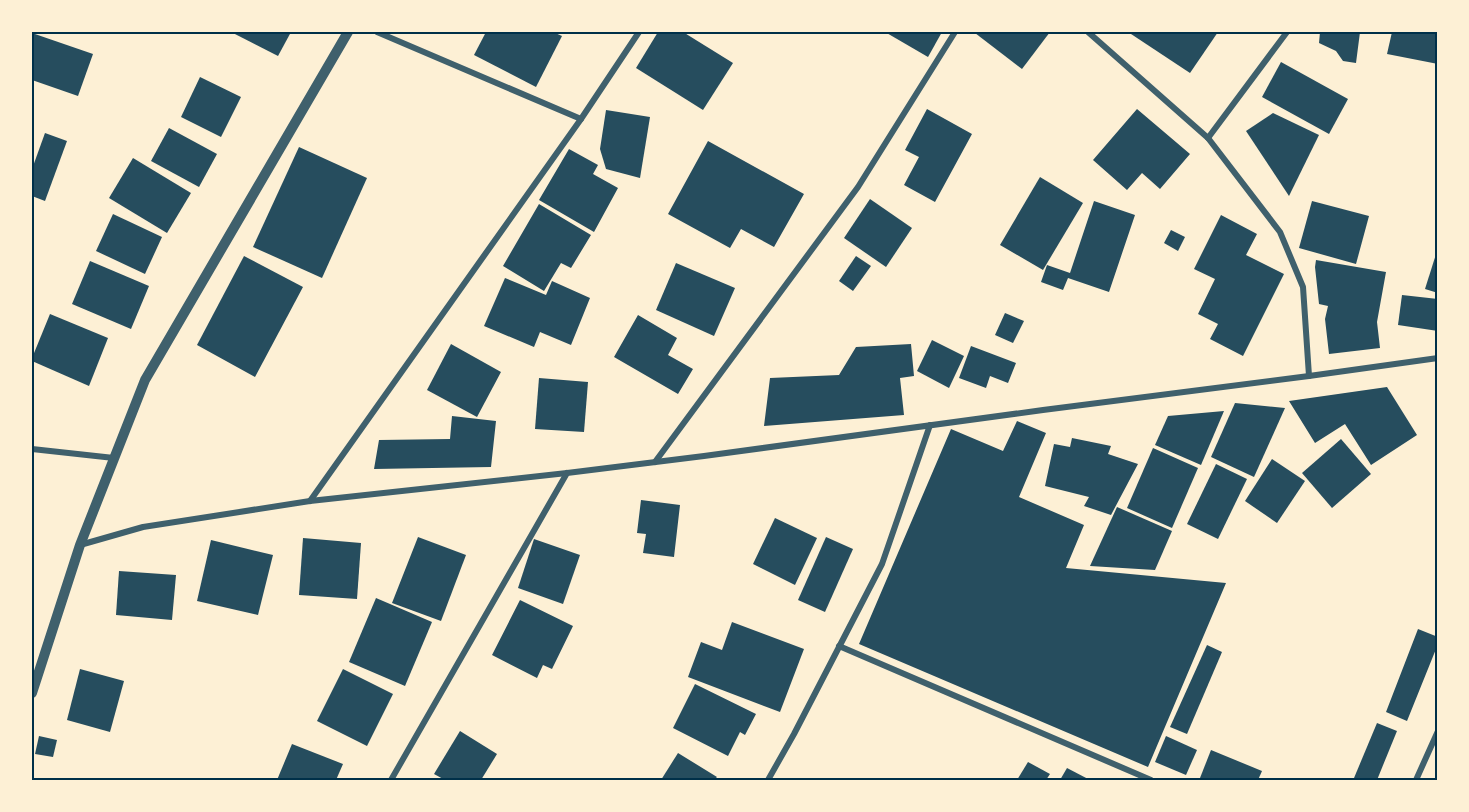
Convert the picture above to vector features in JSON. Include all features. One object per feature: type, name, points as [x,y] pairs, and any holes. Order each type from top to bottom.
[{"type":"street","points":[[32,693],[80,546],[145,380],[348,32]]},
{"type":"street","points":[[377,32],[581,119]]},
{"type":"street","points":[[310,501],[581,119],[639,32]]},
{"type":"street","points":[[655,462],[858,187],[956,32]]},
{"type":"street","points":[[1088,32],[1208,138],[1280,232],[1303,287],[1309,376]]},
{"type":"street","points":[[1208,138],[1287,32]]},
{"type":"street","points":[[80,546],[143,527],[310,501],[655,462],[1437,358]]},
{"type":"street","points":[[768,780],[882,564],[930,425]]},
{"type":"street","points":[[32,449],[114,458]]},
{"type":"street","points":[[391,780],[567,473]]},
{"type":"street","points":[[839,646],[1151,780]]},
{"type":"street","points":[[1416,780],[1437,731]]},
{"type":"building","points":[[231,32],[291,32],[278,56]]},
{"type":"building","points":[[486,32],[553,32],[562,36],[536,87],[474,55]]},
{"type":"building","points":[[658,32],[683,32],[733,63],[703,110],[636,68]]},
{"type":"building","points":[[885,32],[942,32],[928,57]]},
{"type":"building","points":[[976,32],[1050,32],[1022,69]]},
{"type":"building","points":[[1128,32],[1218,32],[1190,73]]},
{"type":"building","points":[[1320,32],[1360,32],[1356,63],[1343,61],[1336,51],[1319,43]]},
{"type":"building","points":[[1392,32],[1438,32],[1438,64],[1387,54]]},
{"type":"building","points":[[32,33],[93,54],[78,96],[32,80]]},
{"type":"building","points":[[1281,62],[1348,99],[1329,134],[1262,97]]},
{"type":"building","points":[[200,77],[241,97],[221,137],[181,117]]},
{"type":"building","points":[[927,109],[972,134],[935,202],[904,185],[919,157],[905,150]]},
{"type":"building","points":[[1137,109],[1190,154],[1160,189],[1142,173],[1127,190],[1093,160]]},
{"type":"building","points":[[606,110],[650,117],[640,178],[606,169],[600,149]]},
{"type":"building","points":[[1273,113],[1319,135],[1289,196],[1246,131]]},
{"type":"building","points":[[169,128],[217,154],[199,187],[151,161]]},
{"type":"building","points":[[45,133],[67,141],[45,201],[32,196],[32,169]]},
{"type":"building","points":[[708,141],[804,194],[774,247],[741,229],[730,248],[668,214]]},
{"type":"building","points":[[299,147],[367,178],[322,278],[253,247]]},
{"type":"building","points":[[569,149],[598,165],[593,174],[618,188],[594,232],[539,200]]},
{"type":"building","points":[[133,158],[191,193],[167,233],[109,198]]},
{"type":"building","points":[[1040,177],[1083,203],[1043,270],[1000,245]]},
{"type":"building","points":[[870,199],[912,228],[886,267],[844,238]]},
{"type":"building","points":[[1094,201],[1135,215],[1109,292],[1068,278],[1063,290],[1041,282],[1047,265],[1070,273]]},
{"type":"building","points":[[1312,201],[1369,216],[1356,264],[1299,248]]},
{"type":"building","points":[[539,204],[591,235],[571,268],[561,263],[544,291],[503,266]]},
{"type":"building","points":[[113,214],[162,237],[145,274],[96,251]]},
{"type":"building","points":[[1221,215],[1257,234],[1246,255],[1284,274],[1243,356],[1210,339],[1218,324],[1198,314],[1215,279],[1194,269]]},
{"type":"building","points":[[1171,230],[1185,237],[1178,251],[1164,243]]},
{"type":"building","points":[[1438,251],[1438,293],[1425,289]]},
{"type":"building","points":[[244,256],[303,287],[255,377],[197,345]]},
{"type":"building","points":[[856,256],[871,266],[853,291],[839,281]]},
{"type":"building","points":[[1316,260],[1386,272],[1377,322],[1380,348],[1329,354],[1325,319],[1328,306],[1319,304]]},
{"type":"building","points":[[90,261],[149,286],[131,329],[72,304]]},
{"type":"building","points":[[676,263],[735,288],[714,336],[656,310]]},
{"type":"building","points":[[505,278],[546,295],[552,281],[590,298],[571,345],[540,332],[534,347],[484,326]]},
{"type":"building","points":[[1402,295],[1438,299],[1438,331],[1398,325]]},
{"type":"building","points":[[1005,313],[1024,321],[1013,343],[995,335]]},
{"type":"building","points":[[50,314],[108,338],[89,386],[32,361]]},
{"type":"building","points":[[638,315],[677,338],[668,355],[693,369],[678,394],[614,357]]},
{"type":"building","points":[[932,340],[964,356],[949,388],[917,371]]},
{"type":"building","points":[[451,344],[501,372],[477,417],[427,390]]},
{"type":"building","points":[[911,344],[914,376],[900,378],[904,415],[764,426],[770,378],[839,375],[856,347]]},
{"type":"building","points":[[971,346],[1016,363],[1008,383],[990,376],[986,388],[959,378]]},
{"type":"building","points":[[539,378],[588,382],[584,432],[535,429]]},
{"type":"building","points":[[1387,387],[1417,435],[1371,465],[1345,424],[1315,443],[1289,401]]},
{"type":"building","points":[[1235,403],[1285,408],[1254,477],[1211,457]]},
{"type":"building","points":[[1224,411],[1201,465],[1155,445],[1168,416]]},
{"type":"building","points":[[452,416],[496,421],[491,467],[374,469],[379,440],[450,439]]},
{"type":"building","points":[[1017,421],[1046,433],[1019,497],[1084,525],[1066,568],[1226,583],[1148,767],[859,644],[951,429],[1003,451]]},
{"type":"building","points":[[1072,438],[1111,446],[1108,454],[1138,464],[1111,515],[1084,506],[1089,497],[1045,486],[1054,444],[1070,447]]},
{"type":"building","points":[[1341,439],[1371,474],[1332,508],[1302,473]]},
{"type":"building","points":[[1153,448],[1198,468],[1172,528],[1127,508]]},
{"type":"building","points":[[1272,459],[1305,481],[1277,523],[1245,501]]},
{"type":"building","points":[[1216,464],[1247,479],[1218,539],[1187,524]]},
{"type":"building","points":[[641,500],[680,505],[674,557],[643,553],[646,534],[637,533]]},
{"type":"building","points":[[1117,507],[1172,531],[1155,570],[1090,566]]},
{"type":"building","points":[[775,518],[817,538],[795,585],[753,564]]},
{"type":"building","points":[[418,537],[466,555],[441,621],[392,603]]},
{"type":"building","points":[[826,537],[853,549],[825,612],[798,600]]},
{"type":"building","points":[[303,538],[361,543],[357,599],[299,595]]},
{"type":"building","points":[[534,539],[580,555],[563,604],[518,588]]},
{"type":"building","points":[[211,540],[273,555],[258,615],[197,601]]},
{"type":"building","points":[[119,571],[176,575],[172,620],[116,615]]},
{"type":"building","points":[[376,598],[432,622],[405,686],[349,662]]},
{"type":"building","points":[[520,600],[573,626],[552,669],[543,665],[537,678],[492,655]]},
{"type":"building","points":[[732,622],[804,649],[780,712],[688,677],[701,642],[722,650]]},
{"type":"building","points":[[1418,629],[1438,637],[1438,650],[1436,649],[1407,721],[1386,712]]},
{"type":"building","points":[[1207,645],[1222,652],[1187,734],[1170,727]]},
{"type":"building","points":[[80,669],[124,681],[110,732],[67,720]]},
{"type":"building","points":[[343,669],[393,694],[367,746],[317,721]]},
{"type":"building","points":[[695,684],[756,714],[745,735],[740,732],[728,756],[673,728]]},
{"type":"building","points":[[1377,723],[1397,731],[1377,780],[1354,778]]},
{"type":"building","points":[[460,731],[497,754],[481,780],[445,780],[434,774]]},
{"type":"building","points":[[39,736],[57,740],[53,757],[35,754]]},
{"type":"building","points":[[1166,736],[1197,750],[1186,775],[1155,762]]},
{"type":"building","points":[[292,744],[343,764],[336,780],[277,780]]},
{"type":"building","points":[[1211,750],[1262,771],[1258,780],[1200,778]]},
{"type":"building","points":[[678,753],[717,777],[714,780],[661,780]]},
{"type":"building","points":[[1028,762],[1050,774],[1046,780],[1017,780]]},
{"type":"building","points":[[1067,768],[1090,780],[1060,780]]}]
